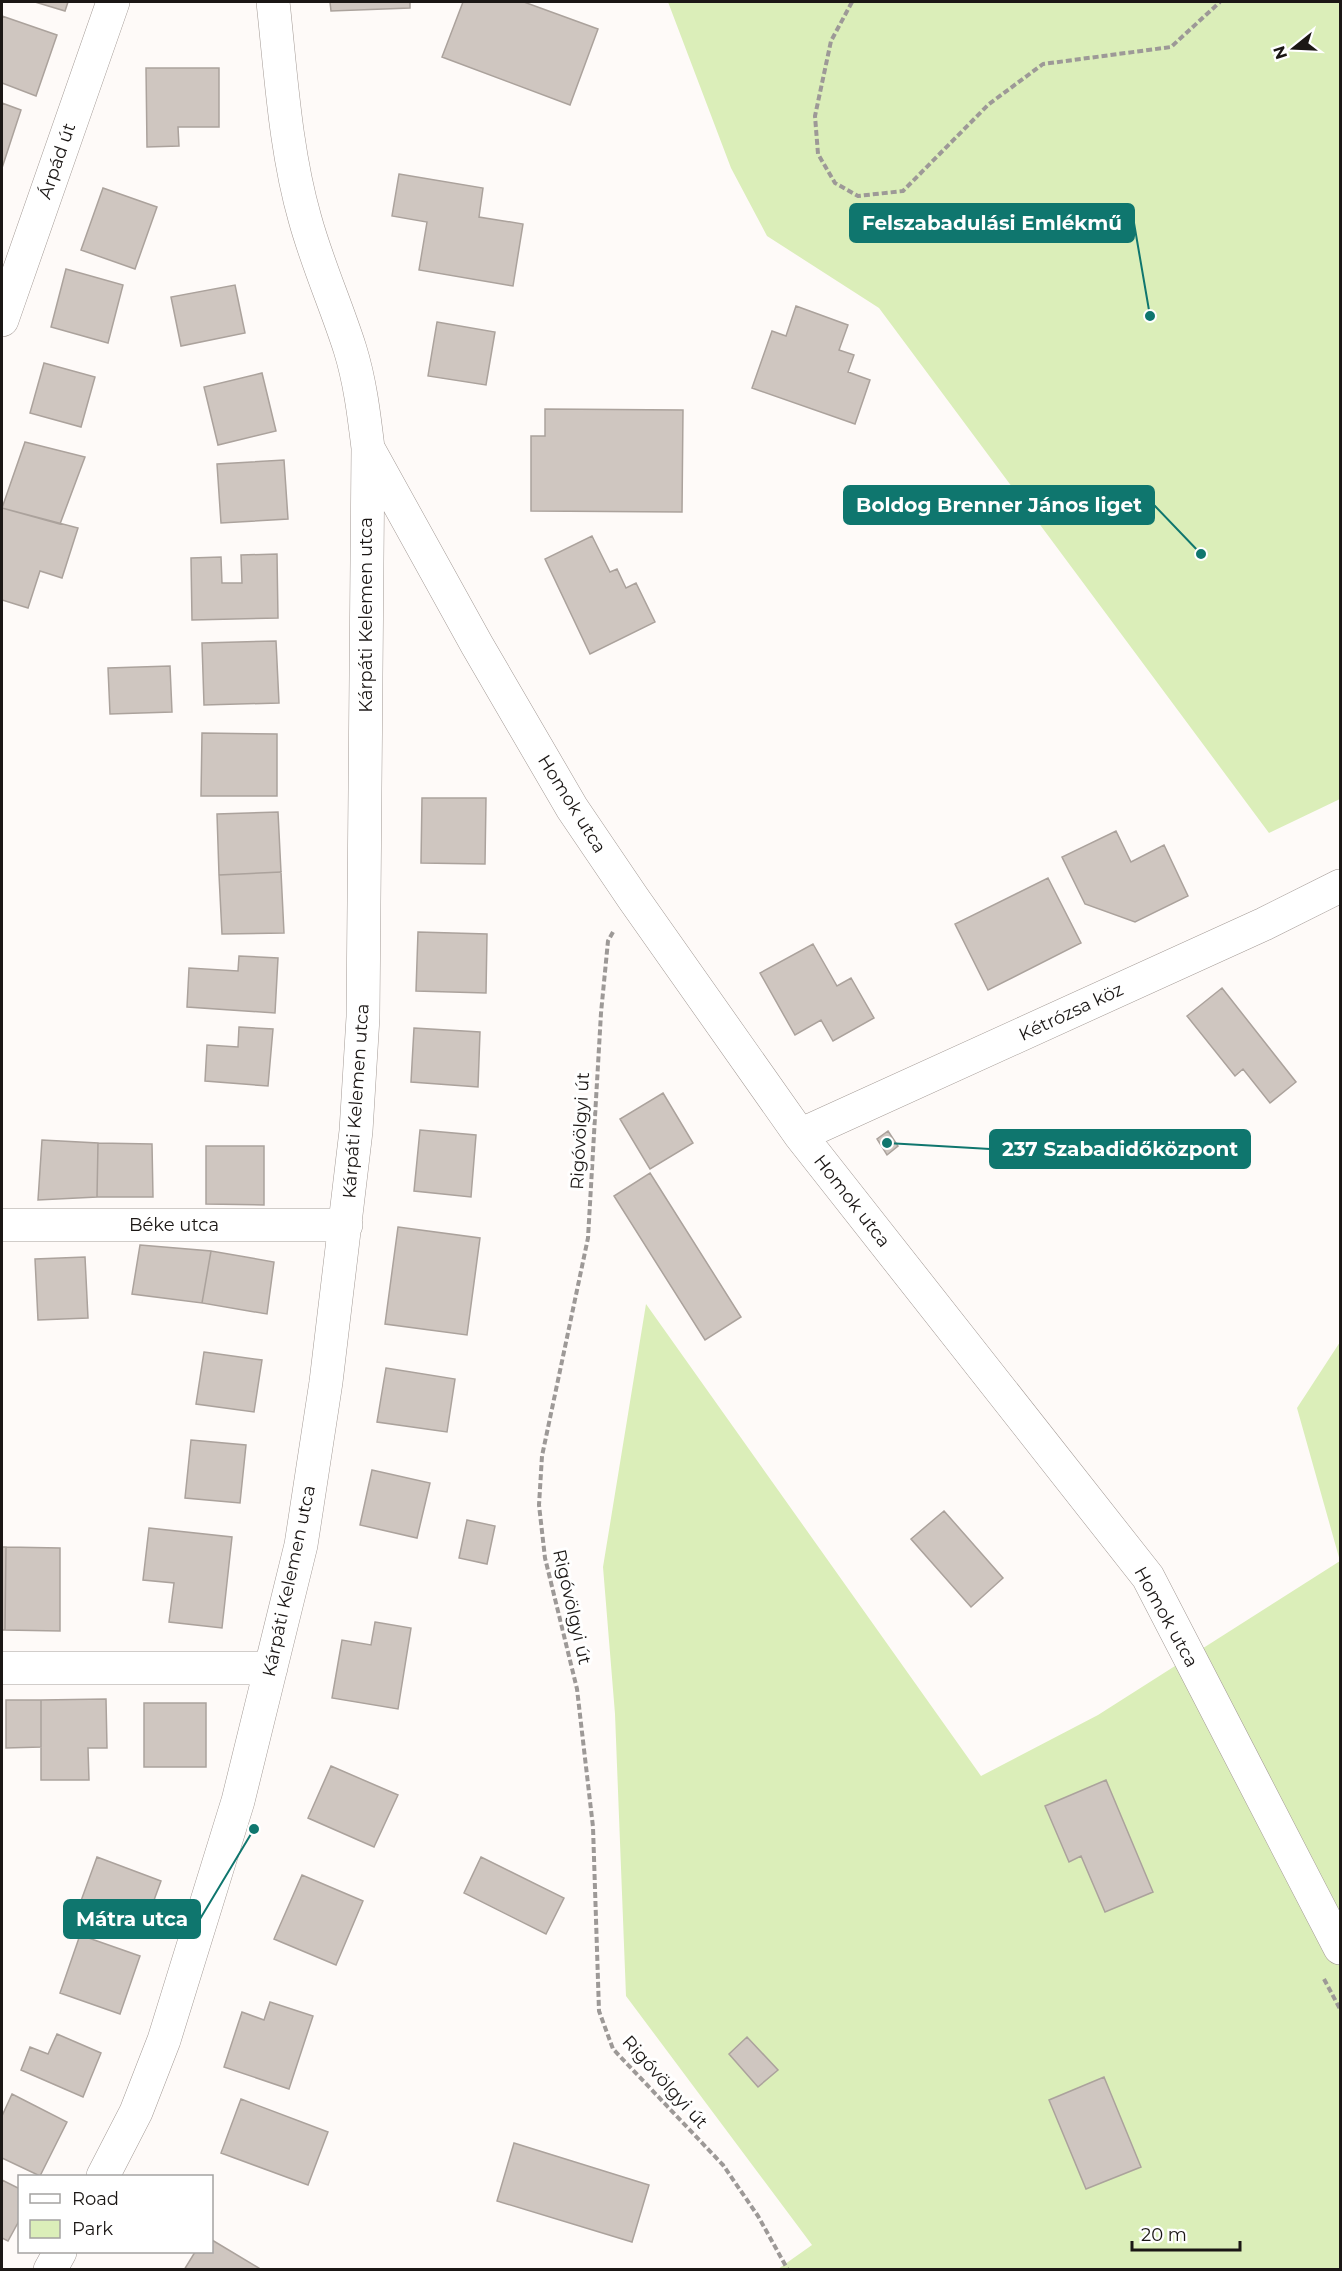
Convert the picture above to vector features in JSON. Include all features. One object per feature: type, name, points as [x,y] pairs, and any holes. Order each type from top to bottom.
[{"type":"street","name":"Árpád út","points":[[2,320],[113,2]]},
{"type":"street","name":"Kárpáti Kelemen utca","points":[[103,2175],[136,2112],[164,2040],[238,1801],[271,1668],[300,1545],[326,1382],[356,1131],[363,1017],[368,448],[362,399],[350,350],[304,218],[293,167],[273,2]]},
{"type":"street","name":"Homok utca","points":[[368,448],[477,645],[572,808],[633,898],[800,1135],[1148,1577],[1341,1948]]},
{"type":"street","name":"Kétrózsa köz","points":[[800,1135],[1264,924],[1341,886]]},
{"type":"street","name":"Béke utca","points":[[2,1224],[346,1225]]},
{"type":"street","points":[[2,1668],[271,1668]]},
{"type":"street","points":[[50,2270],[59,2253]]},
{"type":"path","points":[[852,2],[831,41],[815,116],[818,154],[835,183],[858,196],[903,191],[989,104],[1043,64],[1171,47],[1220,2]]},
{"type":"path","name":"Rigóvölgyi út","points":[[633,898],[608,941],[601,1013],[588,1238],[542,1456],[539,1505],[545,1558],[576,1689],[592,1815],[599,2011],[613,2049],[723,2165],[758,2216],[788,2270]]},
{"type":"green space","points":[[668,2],[1340,2],[1340,799],[1269,833],[879,308],[767,236],[731,168]]},
{"type":"green space","points":[[646,1304],[981,1776],[1098,1715],[1340,1561],[1340,2269],[778,2269],[812,2245],[626,1996],[615,1714],[603,1567]]},
{"type":"green space","points":[[1340,1342],[1340,1561],[1297,1408]]},
{"type":"building","points":[[35,2],[68,2],[65,11]]},
{"type":"building","points":[[330,2],[410,2],[410,8],[331,11]]},
{"type":"building","points":[[463,2],[524,2],[598,29],[570,105],[442,57]]},
{"type":"building","points":[[2,16],[57,35],[36,96],[2,83]]},
{"type":"building","points":[[146,68],[219,68],[219,127],[178,127],[179,146],[147,147]]},
{"type":"building","points":[[2,103],[21,110],[2,168]]},
{"type":"building","points":[[399,174],[483,188],[479,217],[523,224],[513,286],[419,270],[427,222],[392,216]]},
{"type":"building","points":[[103,188],[157,207],[135,269],[81,250]]},
{"type":"building","points":[[66,269],[123,285],[108,343],[51,327]]},
{"type":"building","points":[[235,285],[245,333],[181,346],[171,297]]},
{"type":"building","points":[[796,306],[848,325],[839,350],[854,355],[848,372],[870,380],[855,424],[752,388],[772,331],[786,336]]},
{"type":"building","points":[[437,322],[495,332],[486,385],[428,376]]},
{"type":"building","points":[[44,363],[95,377],[81,427],[30,413]]},
{"type":"building","points":[[262,373],[276,431],[218,445],[204,387]]},
{"type":"building","points":[[545,409],[683,410],[682,512],[531,511],[531,436],[545,436]]},
{"type":"building","points":[[25,442],[85,457],[60,524],[2,508]]},
{"type":"building","points":[[284,460],[288,519],[221,523],[217,464]]},
{"type":"building","points":[[2,508],[78,528],[62,578],[40,571],[28,608],[2,600]]},
{"type":"building","points":[[592,536],[610,572],[617,569],[626,588],[636,583],[655,622],[590,654],[545,559]]},
{"type":"building","points":[[277,554],[278,618],[192,620],[191,558],[221,557],[222,583],[242,583],[241,555]]},
{"type":"building","points":[[276,641],[279,703],[204,705],[202,643]]},
{"type":"building","points":[[170,666],[172,712],[110,714],[108,668]]},
{"type":"building","points":[[202,733],[277,734],[277,796],[201,796]]},
{"type":"building","points":[[422,798],[486,798],[485,864],[421,863]]},
{"type":"building","points":[[278,812],[281,872],[219,875],[217,814]]},
{"type":"building","points":[[1116,831],[1131,862],[1164,845],[1188,896],[1135,922],[1085,904],[1062,857]]},
{"type":"building","points":[[281,872],[284,933],[222,934],[219,875]]},
{"type":"building","points":[[1048,878],[1081,943],[988,990],[955,924]]},
{"type":"building","points":[[418,932],[487,934],[486,993],[416,991]]},
{"type":"building","points":[[813,944],[837,986],[851,978],[874,1018],[833,1041],[821,1020],[795,1035],[760,973]]},
{"type":"building","points":[[239,956],[278,958],[275,1013],[187,1007],[189,968],[238,971]]},
{"type":"building","points":[[1222,988],[1296,1082],[1270,1103],[1243,1069],[1235,1076],[1187,1016]]},
{"type":"building","points":[[239,1027],[273,1029],[268,1086],[205,1081],[207,1045],[238,1047]]},
{"type":"building","points":[[414,1028],[480,1032],[478,1087],[411,1082]]},
{"type":"building","points":[[663,1093],[693,1143],[650,1169],[620,1119]]},
{"type":"building","points":[[420,1130],[476,1135],[471,1197],[414,1191]]},
{"type":"building","points":[[888,1131],[898,1146],[887,1155],[877,1139]]},
{"type":"building","points":[[42,1140],[98,1143],[97,1197],[38,1200]]},
{"type":"building","points":[[98,1143],[152,1144],[153,1197],[97,1197]]},
{"type":"building","points":[[206,1146],[264,1146],[264,1205],[206,1204]]},
{"type":"building","points":[[650,1173],[741,1317],[705,1340],[614,1196]]},
{"type":"building","points":[[398,1227],[480,1238],[467,1335],[385,1324]]},
{"type":"building","points":[[140,1245],[211,1251],[202,1303],[132,1294]]},
{"type":"building","points":[[211,1251],[274,1262],[267,1314],[202,1303]]},
{"type":"building","points":[[85,1257],[88,1318],[38,1320],[35,1259]]},
{"type":"building","points":[[204,1352],[262,1360],[254,1412],[196,1404]]},
{"type":"building","points":[[386,1368],[455,1379],[447,1432],[377,1422]]},
{"type":"building","points":[[191,1440],[246,1445],[240,1503],[185,1498]]},
{"type":"building","points":[[372,1470],[430,1483],[417,1538],[360,1525]]},
{"type":"building","points":[[944,1511],[1003,1578],[971,1607],[911,1539]]},
{"type":"building","points":[[467,1520],[495,1526],[487,1564],[459,1558]]},
{"type":"building","points":[[149,1528],[232,1537],[222,1628],[169,1622],[174,1583],[143,1580]]},
{"type":"building","points":[[2,1547],[6,1547],[5,1630],[2,1630]]},
{"type":"building","points":[[6,1547],[60,1548],[60,1631],[5,1630]]},
{"type":"building","points":[[375,1622],[411,1628],[398,1709],[332,1698],[342,1640],[371,1645]]},
{"type":"building","points":[[106,1699],[107,1748],[88,1748],[89,1780],[41,1780],[41,1700]]},
{"type":"building","points":[[6,1700],[41,1700],[41,1747],[6,1748]]},
{"type":"building","points":[[144,1703],[206,1703],[206,1767],[144,1767]]},
{"type":"building","points":[[331,1766],[398,1795],[374,1847],[308,1818]]},
{"type":"building","points":[[1106,1780],[1153,1892],[1105,1912],[1081,1856],[1069,1862],[1045,1806]]},
{"type":"building","points":[[97,1857],[161,1881],[142,1933],[78,1909]]},
{"type":"building","points":[[481,1857],[564,1898],[546,1934],[464,1893]]},
{"type":"building","points":[[302,1875],[363,1901],[336,1965],[274,1939]]},
{"type":"building","points":[[80,1935],[140,1956],[120,2014],[60,1993]]},
{"type":"building","points":[[270,2002],[313,2016],[289,2089],[224,2067],[242,2012],[264,2020]]},
{"type":"building","points":[[57,2034],[101,2053],[83,2097],[21,2070],[30,2047],[48,2054]]},
{"type":"building","points":[[747,2037],[778,2070],[758,2087],[729,2054]]},
{"type":"building","points":[[1104,2077],[1141,2167],[1086,2189],[1049,2100]]},
{"type":"building","points":[[12,2094],[67,2122],[40,2175],[2,2158],[2,2116]]},
{"type":"building","points":[[241,2099],[328,2132],[308,2185],[221,2153]]},
{"type":"building","points":[[514,2143],[649,2185],[632,2242],[497,2201]]},
{"type":"building","points":[[2,2180],[18,2188],[18,2223],[8,2241],[2,2238]]},
{"type":"building","points":[[213,2241],[262,2270],[184,2270],[194,2253],[213,2253]]},
{"type":"place","name":"Felszabadulási Emlékmű","points":[[1150,316]]},
{"type":"place","name":"Boldog Brenner János liget","points":[[1201,554]]},
{"type":"place","name":"237 Szabadidőközpont","points":[[887,1143]]},
{"type":"place","name":"Mátra utca","points":[[254,1829]]}]
